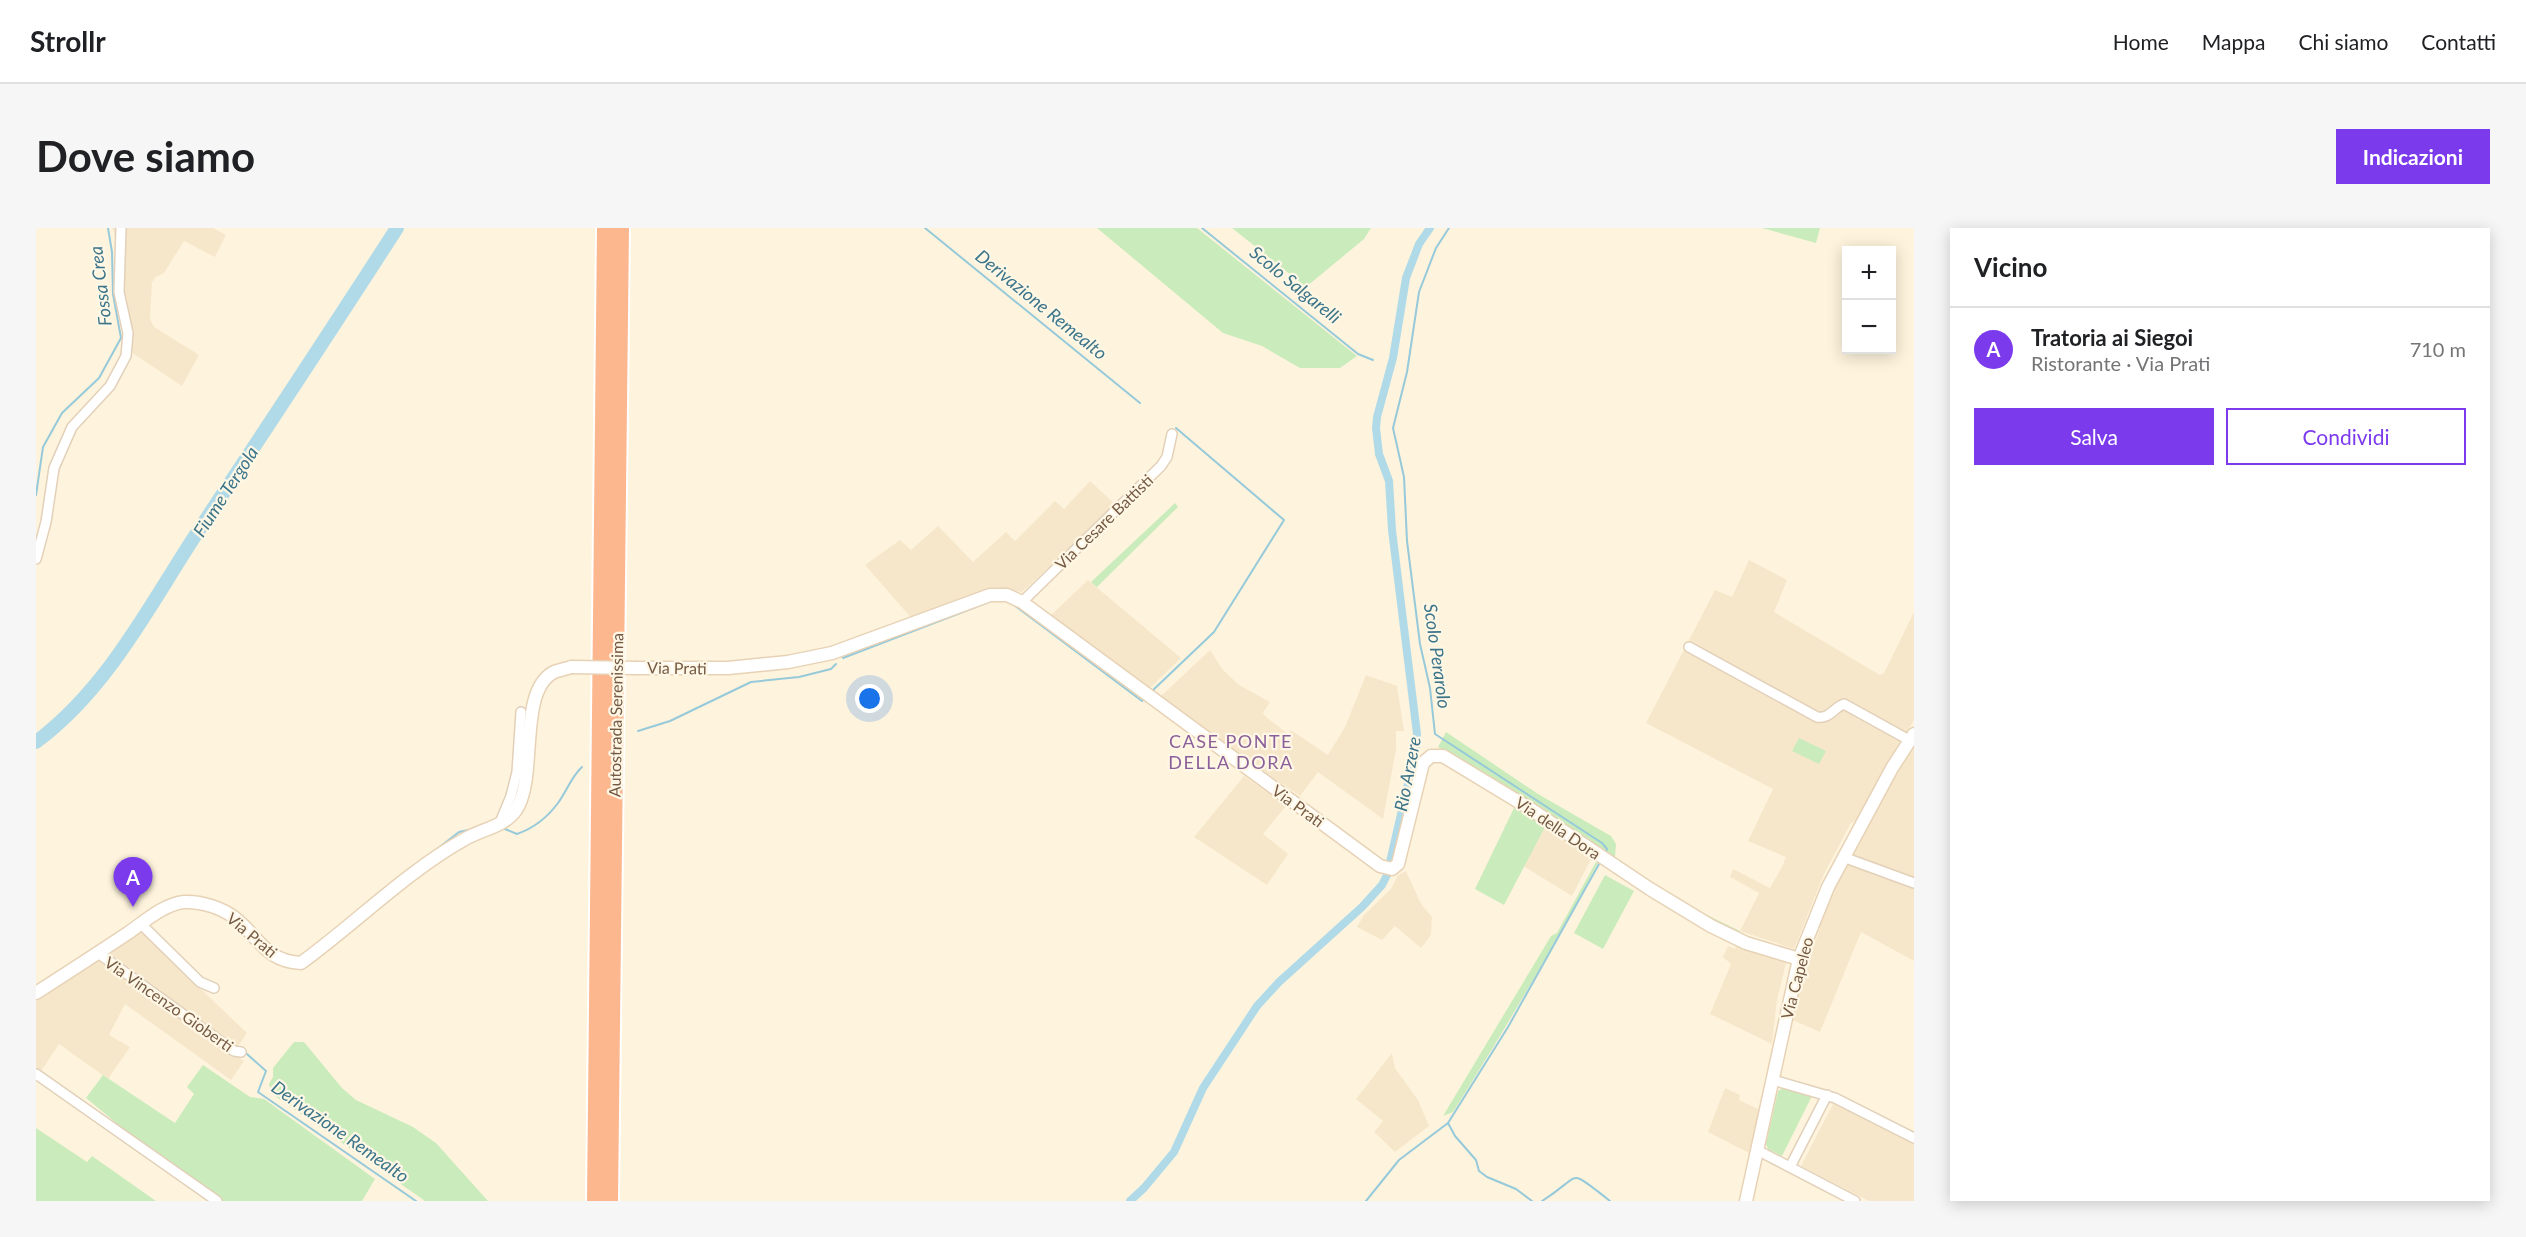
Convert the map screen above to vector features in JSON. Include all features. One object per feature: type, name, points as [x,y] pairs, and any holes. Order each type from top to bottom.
[{"type":"highway","name":"Autostrada Serenissima","points":[[595,1201],[606,228]]},
{"type":"highway","name":"Autostrada Serenissima","points":[[610,1201],[621,228]]},
{"type":"street","points":[[36,559],[46,522],[54,468],[72,427],[110,386],[126,356],[128,333],[119,292],[121,228]]},
{"type":"street","name":"Via Cesare Battisti","points":[[1022,602],[1161,466],[1167,457],[1172,434]]},
{"type":"street","name":"Via Prati","points":[[36,993],[141,924],[173,905],[183,902],[206,905],[230,914],[274,956],[288,962],[301,963],[444,850],[477,832],[499,825],[516,809],[523,792],[535,701],[540,685],[553,673],[571,668],[728,668],[788,662],[832,652],[990,595],[1007,595],[1022,602],[1152,700],[1388,868]]},
{"type":"street","name":"Via Capeleo","points":[[1689,647],[1818,717],[1823,718],[1830,715],[1844,704],[1912,737],[1843,857],[1819,906],[1799,959],[1746,1201]]},
{"type":"street","points":[[499,825],[511,796],[517,772],[521,712]]},
{"type":"street","name":"Via della Dora","points":[[1388,868],[1400,860],[1423,763],[1431,756],[1443,756],[1501,790],[1702,921],[1746,943],[1799,959]]},
{"type":"street","points":[[1843,857],[1914,883]]},
{"type":"street","points":[[141,924],[200,982],[213,988]]},
{"type":"street","name":"Via Vincenzo Gioberti","points":[[98,953],[234,1051],[241,1052]]},
{"type":"street","points":[[36,1074],[217,1201]]},
{"type":"street","points":[[1773,1080],[1827,1095],[1914,1138]]},
{"type":"street","points":[[1790,1167],[1827,1095]]},
{"type":"street","points":[[1757,1150],[1855,1201]]},
{"type":"shaded area","points":[[112,228],[213,228],[226,235],[215,257],[184,241],[164,273],[152,282],[150,319],[154,327],[199,355],[182,386],[122,346],[117,240]]},
{"type":"shaded area","points":[[1090,481],[1116,505],[1022,592],[995,587],[913,620],[865,565],[900,540],[911,550],[938,526],[973,562],[1006,532],[1015,541],[1055,501],[1064,509]]},
{"type":"shaded area","points":[[1749,560],[1787,580],[1774,612],[1880,675],[1884,673],[1914,612],[1914,720],[1856,821],[1851,823],[1824,874],[1794,949],[1740,931],[1759,893],[1730,877],[1733,869],[1770,888],[1782,867],[1786,857],[1748,841],[1773,789],[1646,723],[1715,590],[1732,597]]},
{"type":"shaded area","points":[[1088,580],[1181,658],[1148,690],[1049,617]]},
{"type":"shaded area","points":[[1210,650],[1223,670],[1239,685],[1270,702],[1263,713],[1265,716],[1288,734],[1291,730],[1328,755],[1345,727],[1366,675],[1397,686],[1404,731],[1396,731],[1396,750],[1383,819],[1318,772],[1300,796],[1159,698]]},
{"type":"shaded area","points":[[1914,744],[1914,961],[1861,932],[1820,1032],[1790,1019],[1805,960],[1808,960],[1820,928],[1817,926],[1827,899],[1897,770]]},
{"type":"shaded area","points":[[1244,776],[1286,806],[1263,834],[1288,854],[1267,885],[1194,837]]},
{"type":"shaded area","points":[[1546,825],[1593,855],[1572,896],[1523,866]]},
{"type":"shaded area","points":[[1406,871],[1421,904],[1432,917],[1431,935],[1421,948],[1395,926],[1382,940],[1357,927],[1364,915],[1391,889],[1398,875]]},
{"type":"shaded area","points":[[141,932],[247,1033],[236,1049],[104,955]]},
{"type":"shaded area","points":[[1737,943],[1787,959],[1777,1000],[1772,1044],[1710,1014],[1731,964],[1723,957],[1728,946],[1735,949]]},
{"type":"shaded area","points":[[98,959],[244,1061],[231,1080],[125,1004],[109,1035],[130,1047],[108,1079],[59,1044],[40,1073],[36,1070],[36,1002]]},
{"type":"shaded area","points":[[1392,1053],[1395,1068],[1418,1100],[1429,1126],[1395,1152],[1374,1132],[1383,1121],[1356,1099]]},
{"type":"shaded area","points":[[1725,1088],[1740,1095],[1739,1100],[1760,1110],[1749,1153],[1708,1132]]},
{"type":"shaded area","points":[[1834,1102],[1914,1143],[1914,1201],[1869,1201],[1801,1166]]},
{"type":"green space","points":[[1097,228],[1197,228],[1357,356],[1340,368],[1300,368],[1262,346],[1223,333]]},
{"type":"green space","points":[[1232,228],[1371,228],[1364,239],[1306,287]]},
{"type":"green space","points":[[1762,228],[1820,228],[1816,243]]},
{"type":"green space","points":[[1175,503],[1178,507],[1097,587],[1091,582]]},
{"type":"green space","points":[[1446,732],[1538,794],[1611,836],[1616,844],[1615,857],[1674,899],[1438,747]]},
{"type":"green space","points":[[1799,738],[1826,751],[1819,764],[1792,751]]},
{"type":"green space","points":[[1515,806],[1546,825],[1504,905],[1475,889]]},
{"type":"green space","points":[[1596,862],[1598,863],[1581,895],[1509,1020],[1453,1112],[1443,1116],[1551,936],[1557,933]]},
{"type":"green space","points":[[1605,875],[1634,891],[1603,949],[1574,933]]},
{"type":"green space","points":[[1677,900],[1740,931],[1739,936],[1712,923]]},
{"type":"green space","points":[[294,1042],[304,1042],[342,1088],[356,1100],[413,1127],[436,1143],[488,1201],[425,1201],[272,1094],[269,1084],[273,1077],[273,1068]]},
{"type":"green space","points":[[203,1065],[250,1097],[264,1099],[375,1179],[362,1201],[221,1201],[119,1129],[114,1121],[86,1098],[103,1075],[175,1123],[194,1094],[187,1087]]},
{"type":"green space","points":[[1783,1088],[1812,1096],[1782,1156],[1768,1149],[1766,1144],[1778,1091]]},
{"type":"green space","points":[[36,1128],[87,1162],[92,1156],[156,1201],[36,1201]]},
{"type":"waterway","name":"Fossa Crea","points":[[36,495],[43,447],[62,413],[99,378],[121,338],[113,294],[112,252],[108,228]]},
{"type":"waterway","name":"Fiume Tergola","points":[[36,742],[84,698],[124,648],[397,228]]},
{"type":"waterway","name":"Derivazione Remealto","points":[[925,228],[1140,403]]},
{"type":"waterway","name":"Scolo Salgarelli","points":[[1202,228],[1358,354],[1373,360]]},
{"type":"waterway","name":"Rio Arzere","points":[[1130,1201],[1174,1152],[1203,1088],[1257,1006],[1279,982],[1362,907],[1382,885],[1387,875],[1416,749],[1417,734],[1392,530],[1389,481],[1379,454],[1376,428],[1393,358],[1406,278],[1419,244],[1430,228]]},
{"type":"waterway","name":"Scolo Perarolo","points":[[1449,228],[1436,248],[1419,292],[1407,372],[1393,428],[1404,477],[1407,541],[1420,644],[1430,688],[1435,734],[1602,843],[1607,849],[1605,854]]},
{"type":"waterway","name":"Derivazione Remealto","points":[[1151,692],[1214,632],[1284,520],[1176,428]]},
{"type":"waterway","name":"Derivazione Remealto","points":[[843,658],[994,600]]},
{"type":"waterway","name":"Derivazione Remealto","points":[[1014,605],[1142,701],[1144,699]]},
{"type":"waterway","name":"Derivazione Remealto","points":[[638,731],[670,721],[751,682],[799,677],[831,669],[836,664]]},
{"type":"waterway","name":"Derivazione Remealto","points":[[505,829],[517,834],[540,822],[558,803],[582,767]]},
{"type":"waterway","name":"Derivazione Remealto","points":[[437,849],[459,832],[473,829]]},
{"type":"waterway","name":"Scolo Perarolo","points":[[1366,1201],[1399,1160],[1448,1123],[1508,1027],[1599,864]]},
{"type":"waterway","name":"Derivazione Remealto","points":[[247,1054],[266,1071],[258,1092],[416,1201]]},
{"type":"waterway","points":[[1448,1123],[1455,1136],[1476,1160],[1479,1171],[1487,1177],[1516,1189],[1532,1201]]},
{"type":"waterway","points":[[1542,1201],[1575,1178],[1580,1179],[1610,1201]]},
{"type":"place","name":"Tratoria ai Siegoi","points":[[133,907]]},
{"type":"district","name":"CASE PONTE DELLA DORA","points":[[1231,752]]}]
